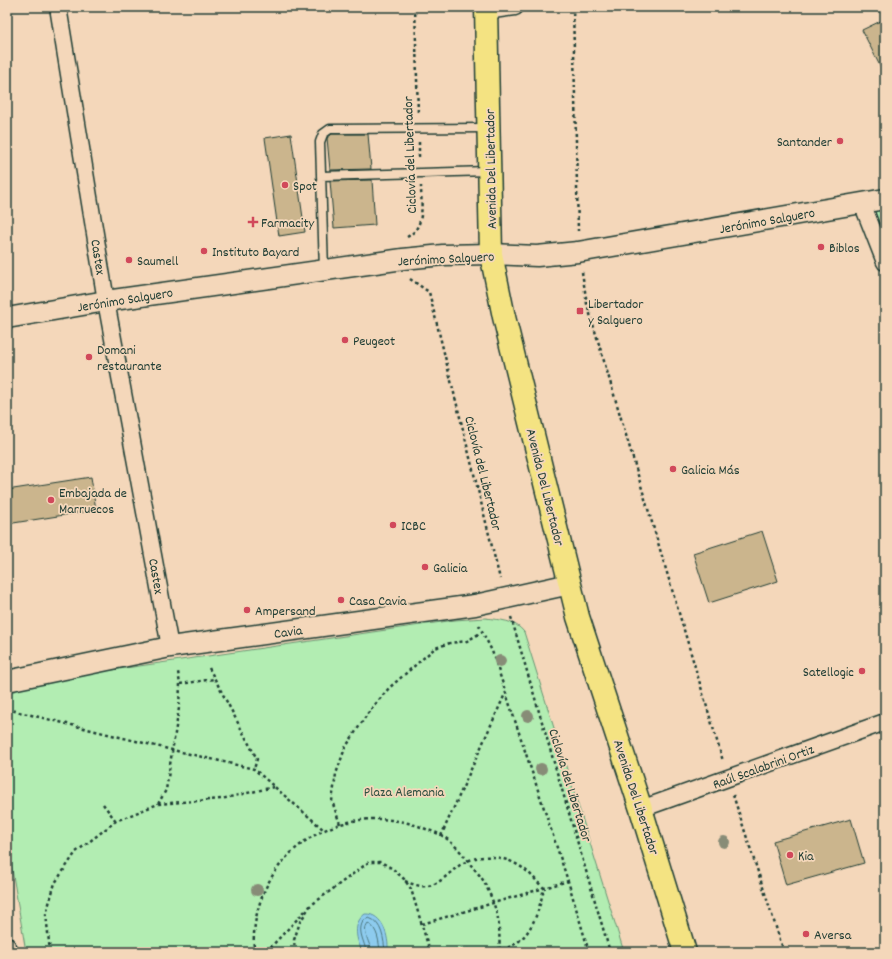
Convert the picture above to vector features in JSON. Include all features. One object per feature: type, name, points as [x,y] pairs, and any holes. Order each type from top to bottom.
[{"type":"main road","name":"Avenida Del Libertador","points":[[486,9],[491,254],[506,324],[578,617],[641,810],[685,952]]},
{"type":"street","name":"Castex","points":[[58,7],[106,301],[170,648]]},
{"type":"street","points":[[486,9],[515,7]]},
{"type":"street","name":"Jerónimo Salguero","points":[[7,318],[106,301],[403,259],[443,255],[491,254],[537,256],[578,252],[885,199]]},
{"type":"street","points":[[862,203],[885,262]]},
{"type":"street","name":"Cavia","points":[[7,680],[170,648],[474,605],[570,584]]},
{"type":"street","name":"Raúl Scalabrini Ortiz","points":[[641,810],[885,722]]},
{"type":"street","points":[[7,946],[8,952]]},
{"type":"lane","points":[[324,270],[320,142],[322,134],[330,129],[489,128]]},
{"type":"lane","points":[[321,176],[490,171]]},
{"type":"path","name":"Ciclovía del Libertador","points":[[415,7],[422,219],[414,233],[402,240],[403,259],[410,280],[429,292],[505,598],[610,952]]},
{"type":"path","points":[[573,7],[578,252],[588,304],[728,778],[784,952]]},
{"type":"path","points":[[340,824],[332,801],[336,774],[345,748],[368,713],[389,688],[435,648],[450,643],[467,641],[482,632],[492,651],[568,881],[589,952]]},
{"type":"path","points":[[208,668],[257,759],[254,769]]},
{"type":"path","points":[[158,804],[166,790],[179,708],[180,684],[178,672]]},
{"type":"path","points":[[180,684],[214,679]]},
{"type":"path","points":[[441,836],[506,693]]},
{"type":"path","points":[[7,709],[254,769],[324,830]]},
{"type":"path","points":[[50,952],[46,914],[55,883],[76,852],[116,821],[158,804],[221,799],[274,786]]},
{"type":"path","points":[[103,804],[116,821]]},
{"type":"path","points":[[254,952],[253,937],[256,917],[262,896],[271,877],[284,860],[299,846],[324,830],[340,824],[372,819],[410,823],[441,836],[460,851],[484,881],[493,903],[500,934],[500,951]]},
{"type":"path","points":[[405,882],[422,886],[433,885],[468,861],[480,857],[499,857],[513,862],[544,888]]},
{"type":"path","points":[[266,952],[310,906],[369,862],[381,862],[393,869],[411,889],[430,952]]},
{"type":"path","points":[[422,924],[568,881]]},
{"type":"path","points":[[453,952],[468,950],[489,952],[500,951],[510,947],[525,936],[533,924],[539,911],[544,888]]},
{"type":"path","points":[[295,952],[294,940],[300,922],[310,906]]},
{"type":"green space","points":[[885,204],[885,250],[869,207]]},
{"type":"green space","name":"Plaza Alemania","points":[[485,618],[512,623],[524,632],[624,952],[26,952],[7,840],[7,688],[16,684],[455,620]]},
{"type":"water","points":[[365,914],[376,917],[384,927],[388,952],[363,952],[356,932],[358,922]]},
{"type":"building","points":[[885,19],[885,76],[862,30]]},
{"type":"building","name":"Spot","points":[[291,134],[305,232],[279,236],[265,138]]},
{"type":"building","points":[[332,134],[368,134],[371,169],[330,170],[327,138]]},
{"type":"building","points":[[372,180],[375,225],[334,228],[330,181]]},
{"type":"building","name":"Embajada de Marruecos","points":[[91,477],[96,510],[7,524],[7,490]]},
{"type":"building","points":[[762,531],[778,581],[709,603],[693,553]]},
{"type":"building","points":[[851,819],[864,863],[786,885],[773,841]]},
{"type":"place","name":"Santander","points":[[840,141]]},
{"type":"place","name":"Spot","points":[[285,185]]},
{"type":"place","name":"Farmacity","points":[[253,222]]},
{"type":"place","name":"Biblos","points":[[821,247]]},
{"type":"place","name":"Instituto Bayard","points":[[204,251]]},
{"type":"place","name":"Saumell","points":[[129,260]]},
{"type":"place","name":"Libertador y Salguero","points":[[580,311]]},
{"type":"place","name":"Peugeot","points":[[345,340]]},
{"type":"place","name":"Domani restaurante","points":[[89,357]]},
{"type":"place","name":"Galicia Más","points":[[673,469]]},
{"type":"place","name":"Embajada de Marruecos","points":[[51,500]]},
{"type":"place","name":"ICBC","points":[[393,525]]},
{"type":"place","name":"Galicia","points":[[425,567]]},
{"type":"place","name":"Casa Cavia","points":[[341,600]]},
{"type":"place","name":"Ampersand","points":[[247,610]]},
{"type":"place","name":"Satellogic","points":[[862,671]]},
{"type":"place","name":"Kia","points":[[790,855]]},
{"type":"place","name":"Aversa","points":[[806,934]]}]
